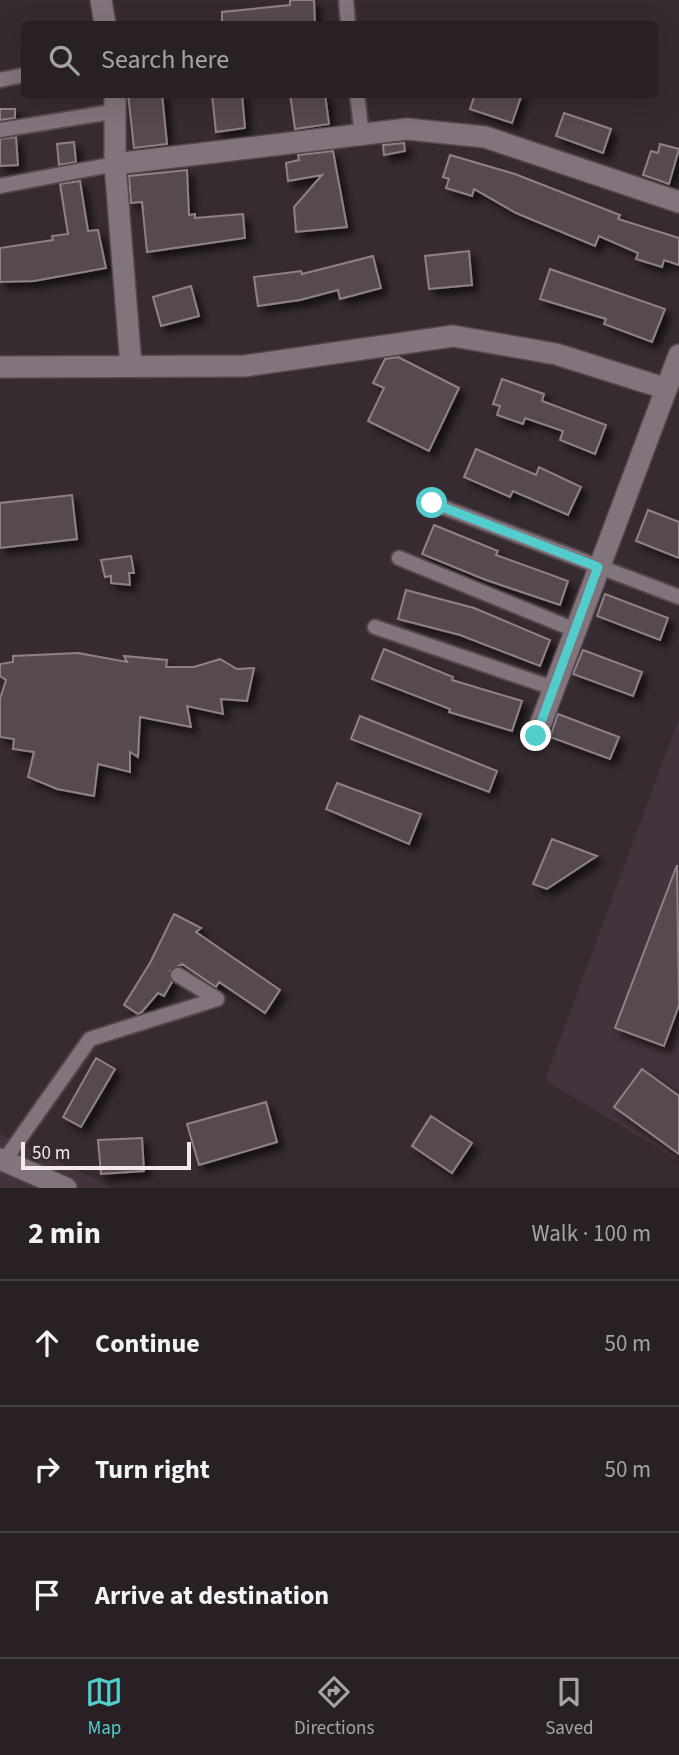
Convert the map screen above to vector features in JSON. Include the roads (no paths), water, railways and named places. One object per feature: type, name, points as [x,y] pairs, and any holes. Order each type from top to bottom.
[{"type":"street","points":[[101,0],[104,21]]},
{"type":"street","points":[[116,103],[115,164],[131,366]]},
{"type":"street","points":[[115,164],[407,129],[485,137],[679,202]]},
{"type":"street","points":[[0,367],[244,366],[453,336],[556,354],[672,391]]},
{"type":"street","points":[[536,736],[598,567],[672,391],[679,355]]},
{"type":"street","points":[[2,1160],[66,1188]]},
{"type":"lane","points":[[345,0],[348,21]]},
{"type":"lane","points":[[0,80],[21,76]]},
{"type":"lane","points":[[357,98],[362,136]]},
{"type":"lane","points":[[0,130],[116,103]]},
{"type":"lane","points":[[0,186],[115,164]]},
{"type":"lane","points":[[432,503],[679,597]]},
{"type":"lane","points":[[399,558],[575,630]]},
{"type":"lane","points":[[374,627],[553,688]]},
{"type":"lane","points":[[2,1160],[90,1039],[217,999],[178,975]]}]
